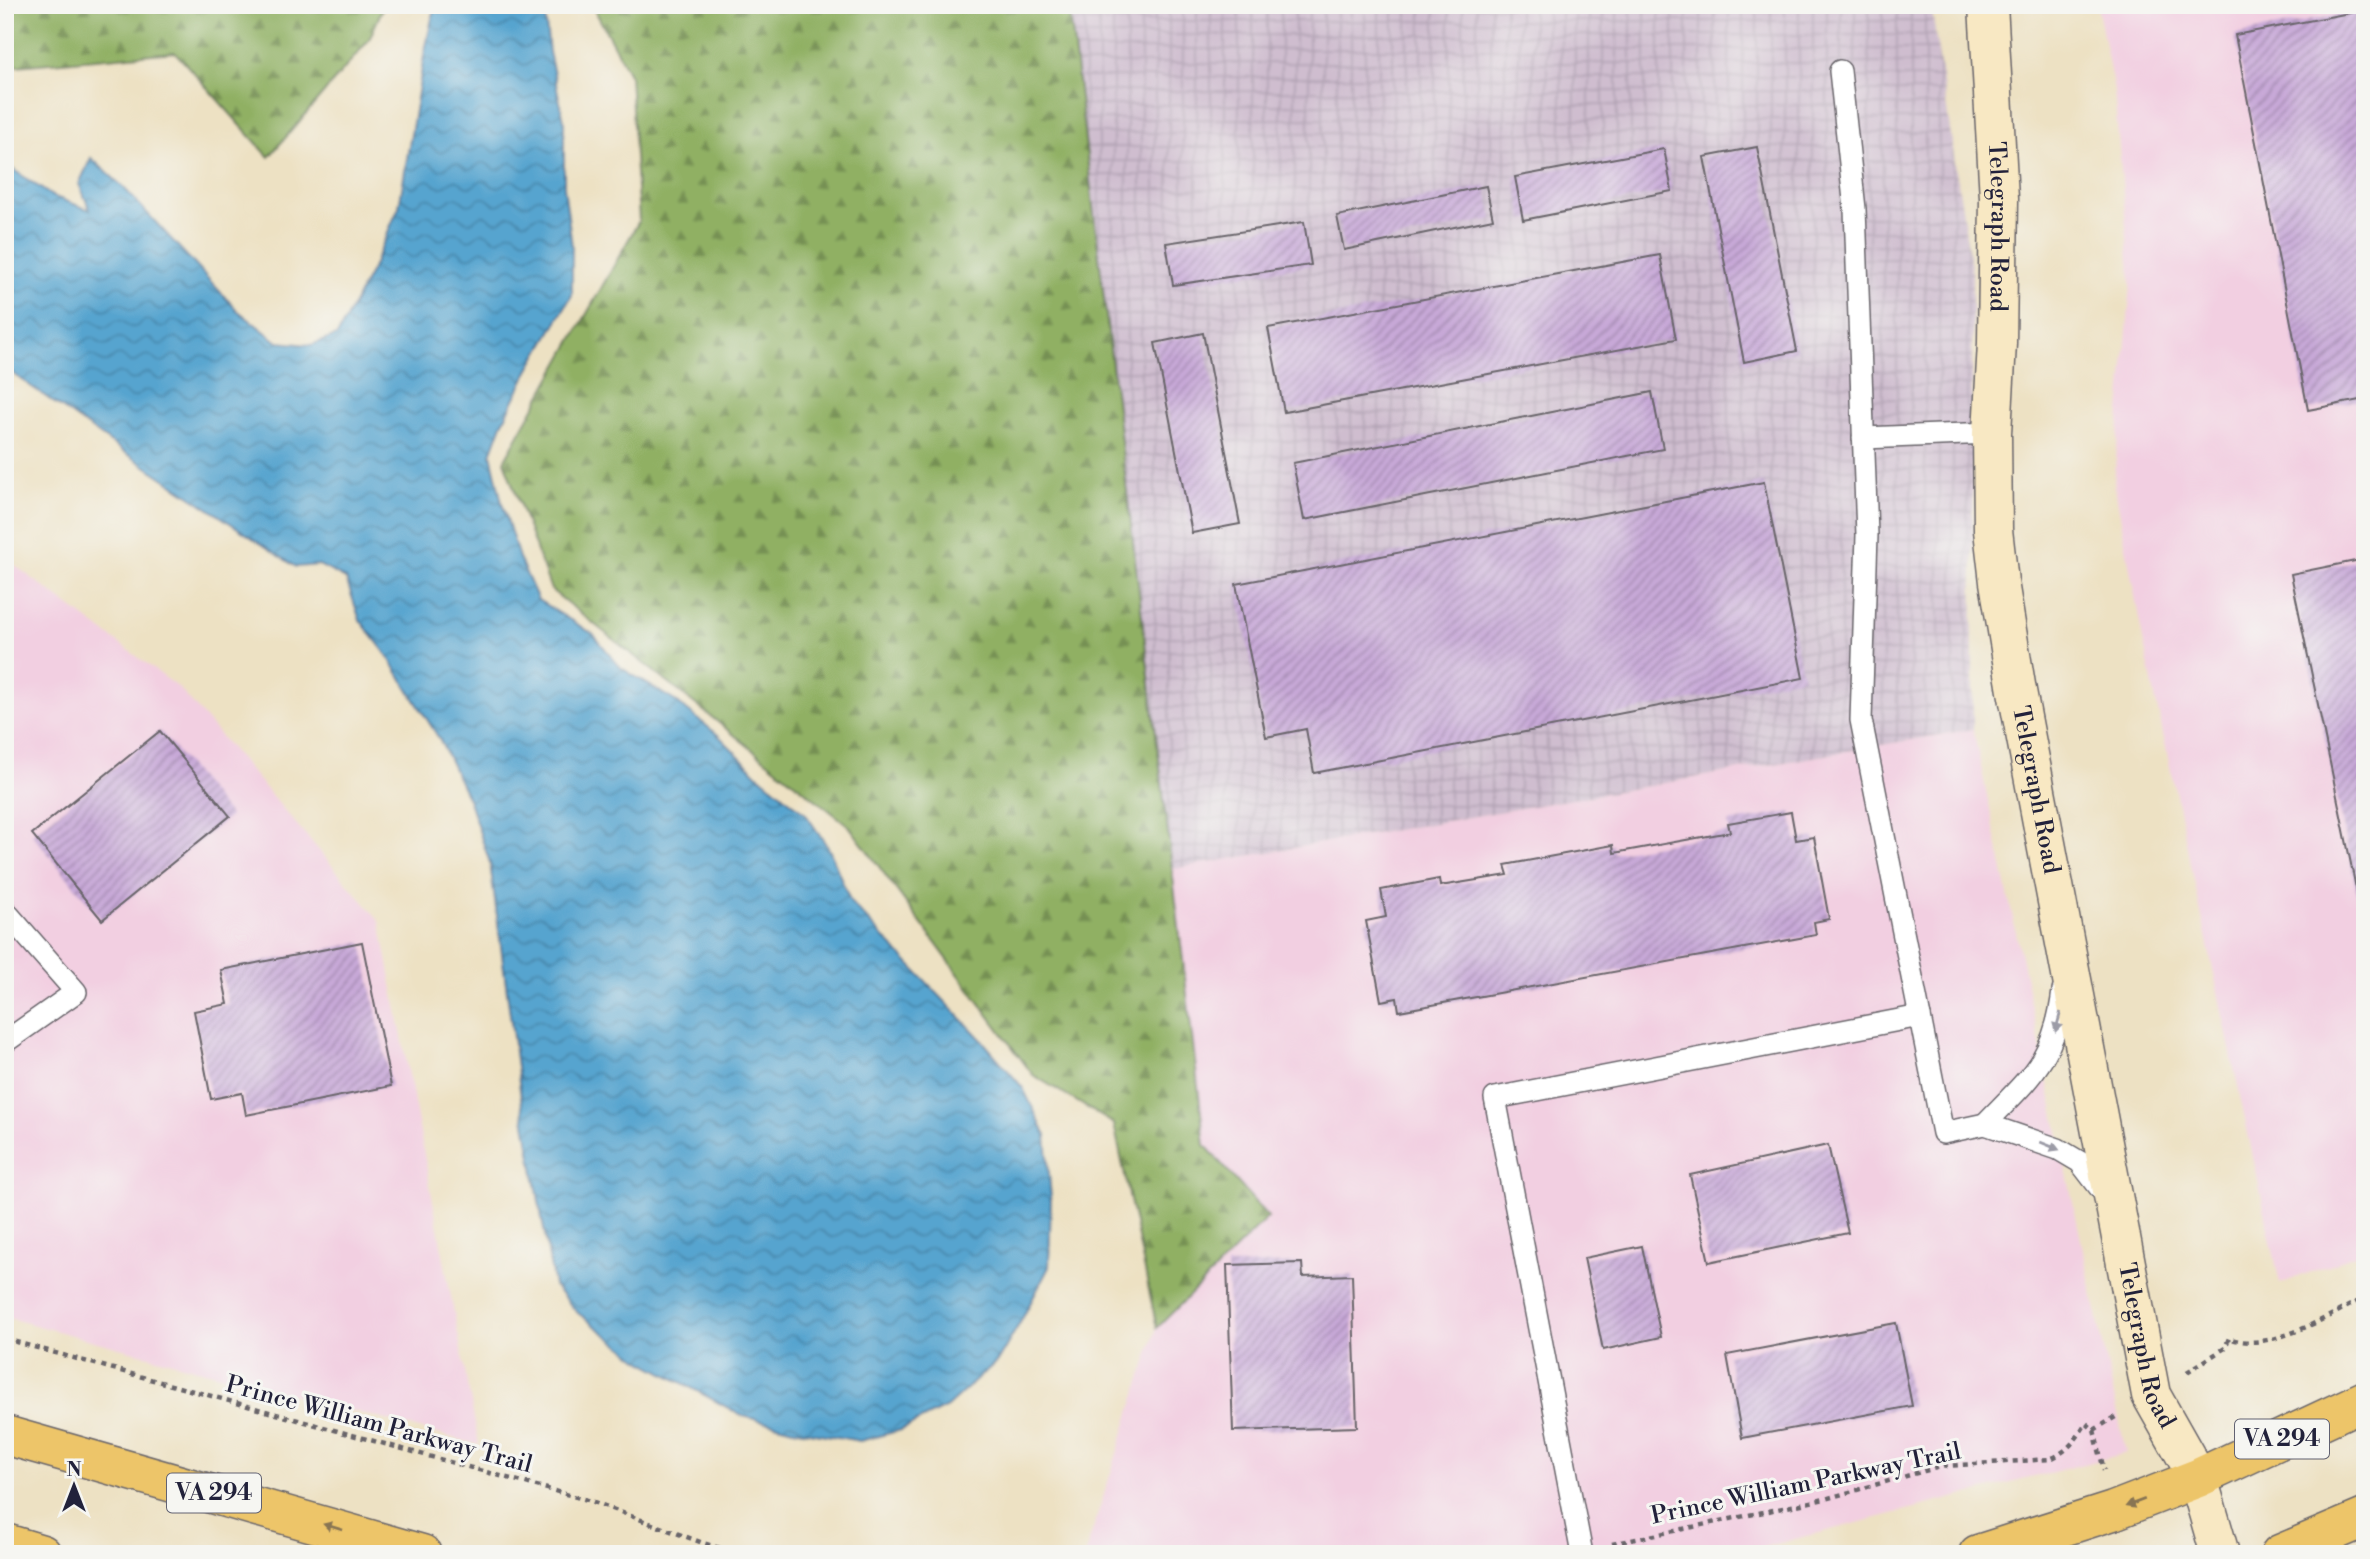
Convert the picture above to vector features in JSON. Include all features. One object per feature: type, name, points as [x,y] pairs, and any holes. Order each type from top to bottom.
[{"type":"highway","name":"VA 294","points":[[1978,1554],[2113,1511],[2198,1478],[2365,1400]]},
{"type":"highway","name":"VA 294","points":[[5,1435],[422,1554]]},
{"type":"highway","points":[[2280,1554],[2365,1518]]},
{"type":"highway","points":[[5,1543],[42,1554]]},
{"type":"main road","name":"Telegraph Road","points":[[1988,5],[1999,198],[1997,343],[1992,433],[1993,530],[1999,582],[2017,691],[2151,1395],[2198,1478],[2220,1554]]},
{"type":"lane","points":[[1840,71],[1855,209],[1867,535],[1861,720],[1943,1133],[1986,1124],[2058,1149],[2080,1162],[2115,1207]]},
{"type":"lane","points":[[1863,438],[1992,433]]},
{"type":"lane","points":[[5,911],[76,992],[5,1042]]},
{"type":"lane","points":[[1986,1124],[2026,1081],[2049,1048],[2059,1021],[2068,955]]},
{"type":"lane","points":[[1582,1554],[1494,1098],[1920,1016]]},
{"type":"path","points":[[2225,1348],[2229,1338],[2253,1343],[2278,1337],[2365,1298]]},
{"type":"path","name":"Prince William Parkway Trail","points":[[5,1339],[591,1501],[702,1543],[740,1554]]},
{"type":"path","name":"Prince William Parkway Trail","points":[[1632,1539],[1706,1526],[1811,1502],[1946,1466],[2049,1459],[2069,1447],[2086,1423],[2094,1430]]},
{"type":"shaded area","points":[[1069,5],[1931,5],[1972,274],[1973,729],[1172,869]]},
{"type":"shaded area","points":[[2097,5],[2365,5],[2365,1251],[2280,1284],[2143,640],[2114,482],[2131,283],[2114,91]]},
{"type":"shaded area","points":[[5,558],[179,688],[380,921],[479,1445],[5,1317]]},
{"type":"shaded area","points":[[1973,729],[2126,1453],[1738,1554],[1085,1554],[1157,1328],[1268,1217],[1205,1145],[1172,869]]},
{"type":"green space","points":[[5,5],[384,5],[369,40],[269,157],[175,52],[5,67]]},
{"type":"green space","points":[[592,5],[1069,5],[1205,1145],[1268,1217],[1157,1328],[1114,1124],[1033,1075],[849,826],[551,590],[504,461],[639,221],[630,76]]},
{"type":"water","points":[[435,5],[544,5],[549,52],[564,120],[564,187],[572,246],[572,295],[528,371],[502,424],[491,454],[502,503],[519,558],[538,600],[593,634],[620,667],[675,701],[717,734],[758,775],[805,813],[829,849],[851,903],[980,1038],[1023,1088],[1046,1135],[1051,1199],[1049,1267],[998,1360],[947,1407],[901,1430],[860,1441],[798,1430],[743,1416],[640,1360],[578,1313],[554,1286],[522,1105],[490,863],[469,801],[440,740],[387,655],[360,620],[346,579],[319,565],[296,567],[5,368],[5,164],[52,196],[90,210],[79,184],[91,158],[123,187],[237,310],[278,342],[311,345],[337,336],[372,269],[399,207]]},
{"type":"building","points":[[2365,10],[2365,399],[2308,410],[2235,35]]},
{"type":"building","points":[[1757,147],[1797,351],[1744,362],[1704,157]]},
{"type":"building","points":[[1664,149],[1672,191],[1523,220],[1515,177]]},
{"type":"building","points":[[1486,186],[1493,219],[1344,250],[1337,216]]},
{"type":"building","points":[[1304,222],[1311,265],[1173,285],[1166,243]]},
{"type":"building","points":[[1660,255],[1676,339],[1284,412],[1268,328]]},
{"type":"building","points":[[1203,333],[1240,524],[1192,533],[1155,343]]},
{"type":"building","points":[[1652,392],[1663,449],[1304,520],[1293,463]]},
{"type":"building","points":[[1764,482],[1803,678],[1314,773],[1306,729],[1266,737],[1236,584]]},
{"type":"building","points":[[2365,559],[2365,927],[2364,927],[2291,574]]},
{"type":"building","points":[[160,731],[230,816],[102,920],[32,834]]},
{"type":"building","points":[[1791,812],[1796,840],[1814,837],[1829,919],[1814,922],[1816,935],[1399,1011],[1397,998],[1381,1001],[1366,921],[1386,917],[1381,890],[1439,879],[1440,886],[1508,875],[1505,865],[1613,845],[1614,853],[1730,832],[1728,823]]},
{"type":"building","points":[[362,942],[391,1086],[246,1115],[242,1093],[211,1099],[194,1011],[228,1004],[221,970]]},
{"type":"building","points":[[1828,1145],[1848,1233],[1709,1262],[1690,1175]]},
{"type":"building","points":[[1642,1246],[1661,1337],[1603,1350],[1584,1258]]},
{"type":"building","points":[[1302,1263],[1303,1277],[1352,1275],[1357,1427],[1233,1431],[1227,1265]]},
{"type":"building","points":[[1896,1323],[1912,1406],[1742,1438],[1727,1355]]}]
